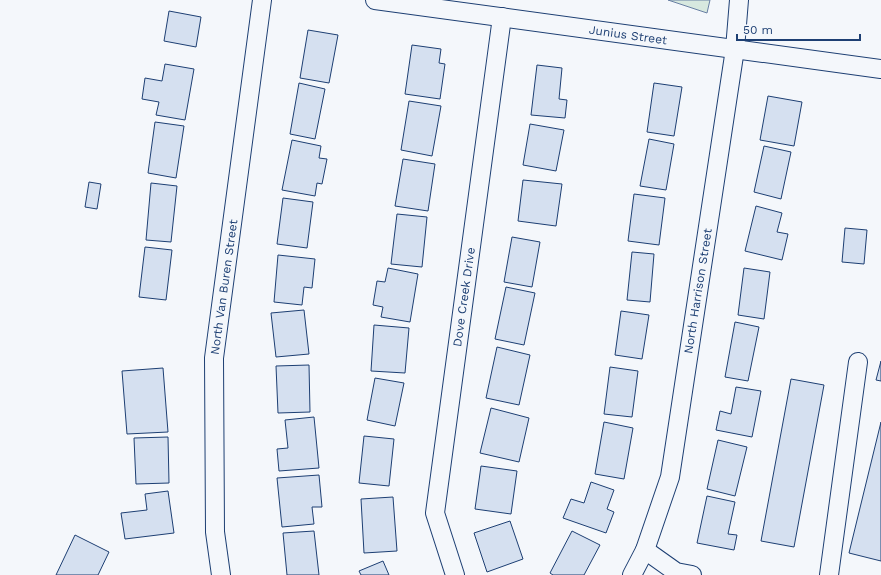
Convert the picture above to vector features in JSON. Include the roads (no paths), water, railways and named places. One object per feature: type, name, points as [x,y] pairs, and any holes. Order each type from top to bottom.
[{"type":"street","name":"North Van Buren Street","points":[[221,575],[215,532],[214,358],[262,0]]},
{"type":"street","name":"Junius Street","points":[[375,0],[881,69]]},
{"type":"street","name":"North Harrison Street","points":[[632,575],[645,550],[670,476],[735,49],[739,0]]},
{"type":"street","name":"Dove Creek Drive","points":[[455,575],[435,513],[502,17]]},
{"type":"street","points":[[829,575],[858,362]]},
{"type":"street","points":[[645,550],[676,572],[692,575]]}]
